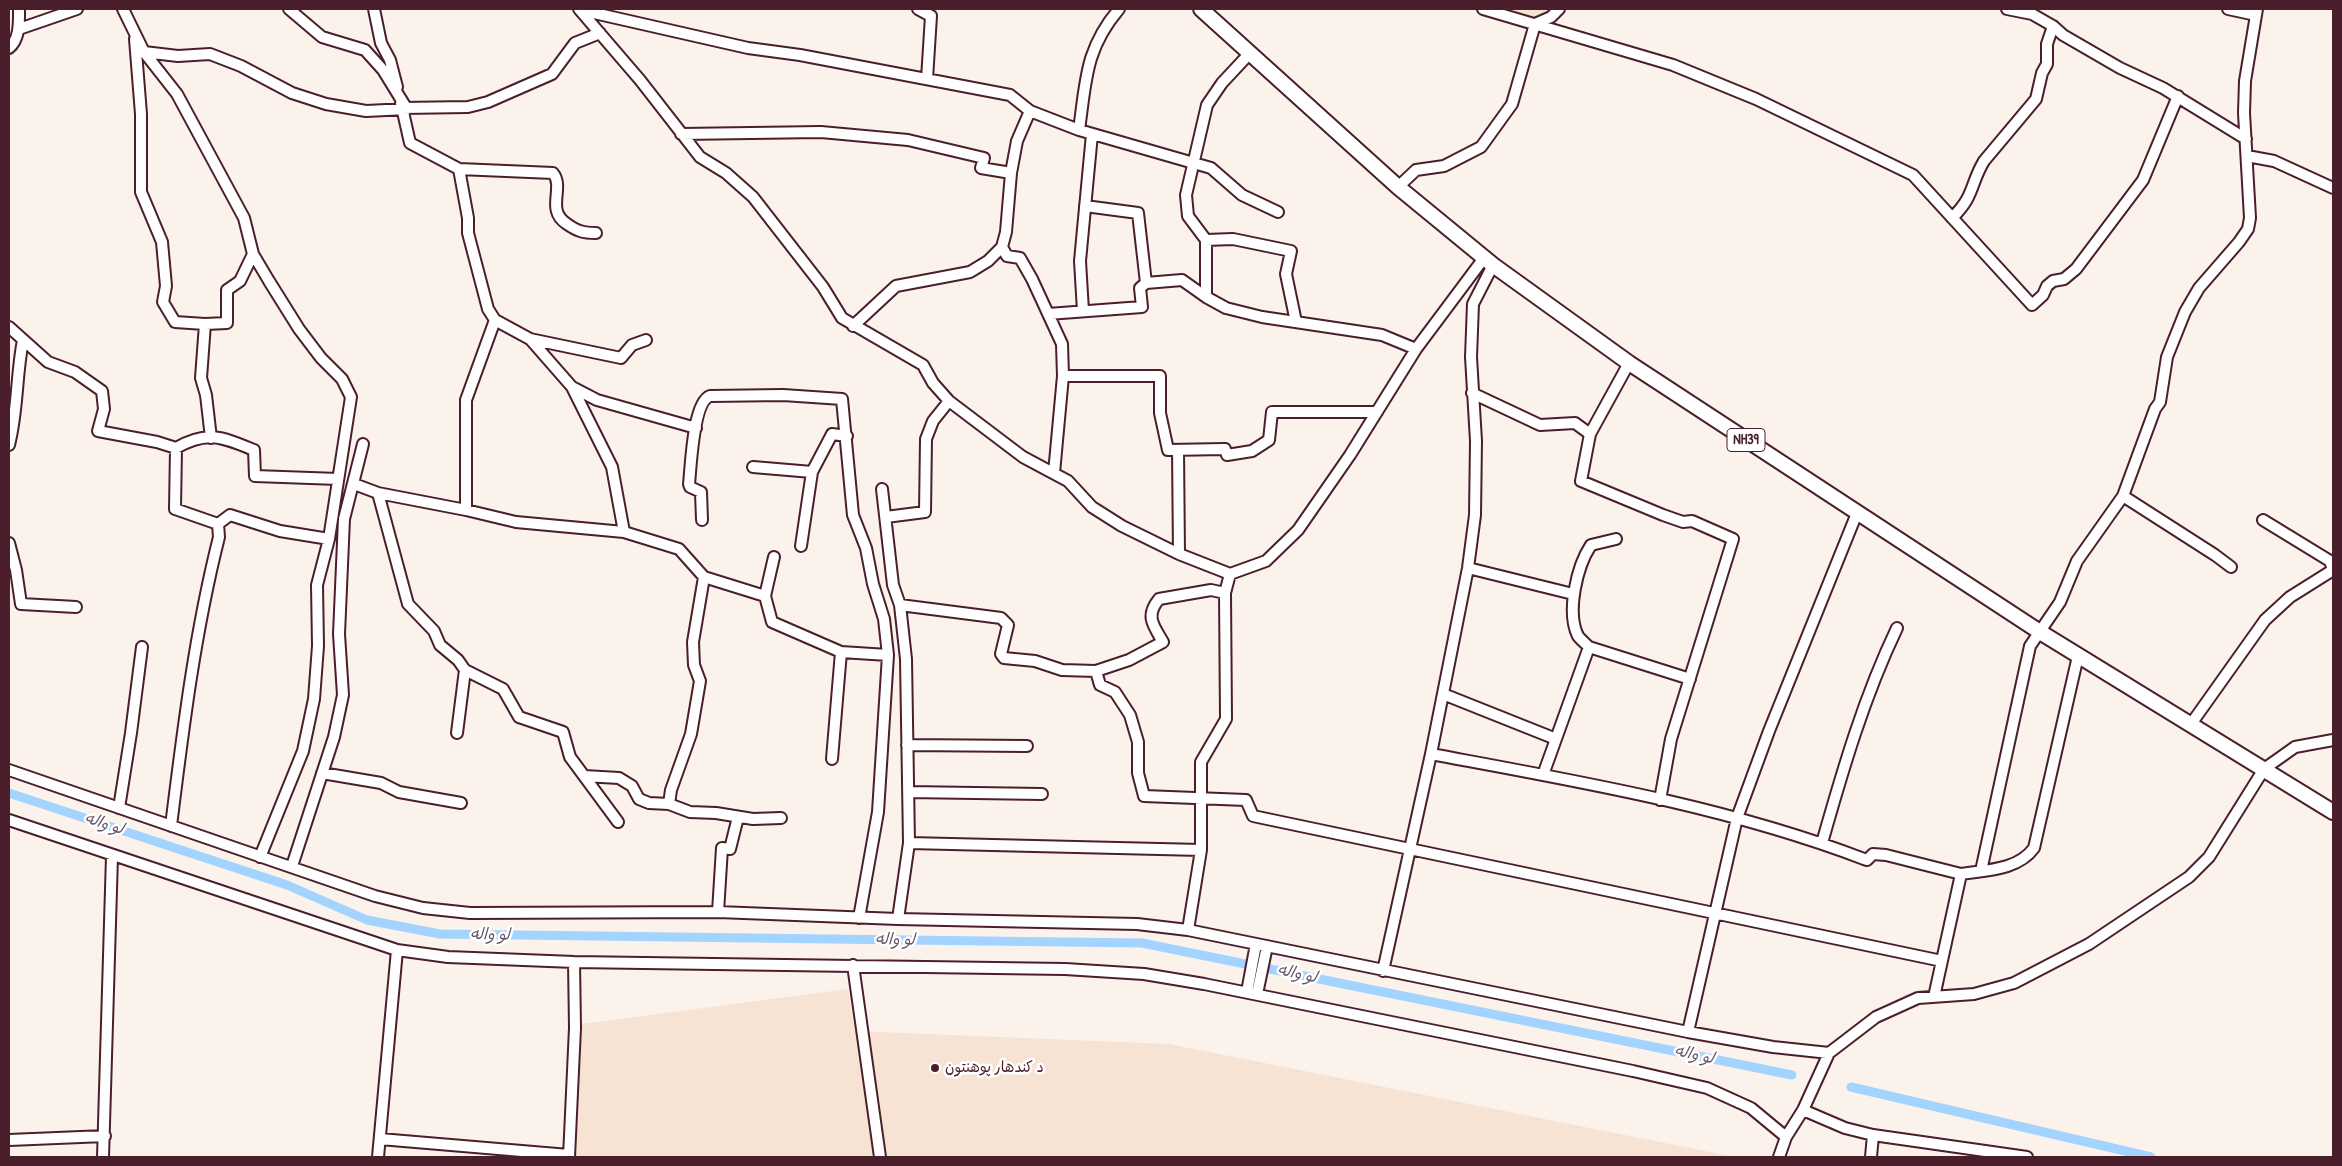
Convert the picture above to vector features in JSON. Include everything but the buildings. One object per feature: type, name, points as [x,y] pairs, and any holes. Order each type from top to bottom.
[{"type":"main road","name":"NH39","points":[[1201,9],[1398,187],[1488,262],[1629,363],[2040,632],[2333,812]]},
{"type":"street","points":[[9,48],[12,46],[19,29],[19,9]]},
{"type":"street","points":[[19,29],[77,9]]},
{"type":"street","points":[[123,9],[144,52],[177,94],[244,218],[253,254],[299,329],[321,358],[342,379],[351,397],[338,479],[339,487],[329,540],[317,585],[318,646],[314,699],[303,751],[260,857]]},
{"type":"street","points":[[144,52],[178,56],[210,54],[241,66],[292,93],[326,104],[366,111],[407,109],[383,70],[365,50],[322,37],[289,9]]},
{"type":"street","points":[[374,9],[381,43],[390,60],[410,143],[459,169],[553,173],[556,179],[556,210],[560,219],[580,232],[596,233]]},
{"type":"street","points":[[580,9],[748,48],[800,55],[1010,95],[1030,111],[1079,130],[1211,168],[1242,195],[1278,212]]},
{"type":"street","points":[[580,9],[700,157],[726,173],[753,197],[823,287],[842,318],[923,366],[933,383],[949,401],[1023,457],[1068,481],[1092,507],[1122,526],[1179,554],[1230,574],[1266,561],[1298,530],[1377,412],[1416,349],[1488,262]]},
{"type":"street","points":[[918,9],[931,16],[927,79]]},
{"type":"street","points":[[1079,130],[1089,60],[1105,25],[1119,9]]},
{"type":"street","points":[[1483,9],[1673,64],[1756,99],[1912,175],[2032,305],[2043,296],[2047,286],[2053,281],[2064,279],[2076,269],[2142,180],[2178,96]]},
{"type":"street","points":[[1535,24],[1551,17],[1559,9]]},
{"type":"street","points":[[2007,9],[2033,12],[2063,35],[2120,68],[2178,96],[2246,139]]},
{"type":"street","points":[[1981,871],[2030,646],[2060,602],[2077,561],[2123,496],[2155,408],[2160,402],[2167,358],[2185,312],[2198,288],[2239,242],[2248,229],[2250,218],[2245,81],[2256,12],[2228,9]]},
{"type":"street","points":[[1398,187],[1416,170],[1444,166],[1481,147],[1512,104],[1535,24]]},
{"type":"street","points":[[1952,218],[1970,196],[1978,170],[1984,161],[2036,99],[2038,85],[2047,64],[2047,44],[2053,26]]},
{"type":"street","points":[[134,31],[141,114],[141,192],[162,242],[166,286],[164,302],[175,322],[228,323],[227,290],[240,281],[253,254]]},
{"type":"street","points":[[402,108],[468,107],[488,102],[552,74],[575,43],[600,33]]},
{"type":"street","points":[[1206,297],[1206,240],[1188,216],[1186,196],[1192,162],[1207,105],[1222,83],[1250,53]]},
{"type":"street","points":[[1004,251],[1011,173],[1017,141],[1030,111]]},
{"type":"street","points":[[681,134],[821,132],[908,140],[984,158],[981,168],[1011,173]]},
{"type":"street","points":[[1083,311],[1080,261],[1092,134]]},
{"type":"street","points":[[2247,156],[2274,161],[2333,188]]},
{"type":"street","points":[[459,169],[468,218],[468,233],[488,308],[495,320],[530,339],[621,358],[632,345],[646,340]]},
{"type":"street","points":[[1085,206],[1138,213],[1146,283]]},
{"type":"street","points":[[1206,240],[1233,239],[1291,251],[1286,274],[1296,322]]},
{"type":"street","points":[[853,326],[896,286],[970,272],[1004,251]]},
{"type":"street","points":[[1004,251],[1020,258],[1062,344],[1063,376],[1054,473]]},
{"type":"street","points":[[1383,971],[1431,754],[1468,568],[1475,515],[1476,441],[1472,393],[1473,304],[1488,262]]},
{"type":"street","points":[[1048,314],[1142,307],[1140,288],[1146,283],[1182,280],[1226,308],[1296,322],[1382,335],[1416,349]]},
{"type":"street","points":[[466,510],[466,400],[495,320]]},
{"type":"street","points":[[205,324],[201,378],[206,396],[211,438]]},
{"type":"street","points":[[9,327],[48,362],[75,372],[102,391],[104,409],[98,431],[157,442],[176,448],[193,438],[224,438],[254,450],[255,476],[338,479]]},
{"type":"street","points":[[530,339],[572,387],[612,467],[624,532]]},
{"type":"street","points":[[9,445],[16,421],[17,372],[23,340]]},
{"type":"street","points":[[1629,363],[1590,434],[1581,480],[1663,515],[1683,522],[1692,521],[1733,539],[1671,739],[1660,800]]},
{"type":"street","points":[[1063,376],[1160,376],[1160,414],[1164,425],[1168,450],[1225,449],[1227,455],[1252,451],[1269,440],[1272,412],[1377,412]]},
{"type":"street","points":[[572,387],[597,400],[696,428]]},
{"type":"street","points":[[1472,393],[1540,425],[1575,423],[1590,434]]},
{"type":"street","points":[[702,520],[701,492],[690,487],[689,484],[698,412],[706,397],[783,395],[842,399],[853,515],[866,548],[873,584],[884,619],[888,655],[878,812],[860,918]]},
{"type":"street","points":[[886,517],[926,512],[926,439],[932,421],[949,401]]},
{"type":"street","points":[[801,546],[812,472],[832,434],[847,436]]},
{"type":"street","points":[[292,866],[334,737],[344,695],[339,634],[344,519],[363,444]]},
{"type":"street","points":[[176,448],[175,509],[218,524]]},
{"type":"street","points":[[1178,450],[1179,554]]},
{"type":"street","points":[[753,467],[812,472]]},
{"type":"street","points":[[354,484],[378,493],[516,522],[624,532],[678,550],[704,577],[765,596]]},
{"type":"street","points":[[882,489],[893,585],[900,605],[906,659],[909,843],[898,919]]},
{"type":"street","points":[[378,493],[408,604],[434,631],[440,645],[458,660],[466,670],[504,689],[519,717],[563,732],[570,756],[618,822]]},
{"type":"street","points":[[2123,496],[2215,555],[2231,568]]},
{"type":"street","points":[[1688,1032],[1737,818],[1769,731],[1857,513]]},
{"type":"street","points":[[218,524],[230,515],[280,531],[329,540]]},
{"type":"street","points":[[2191,724],[2265,620],[2290,597],[2332,570],[2330,561],[2263,520]]},
{"type":"street","points":[[172,826],[198,625],[219,537],[218,524]]},
{"type":"street","points":[[1616,539],[1591,545],[1586,552],[1573,594],[1575,624],[1579,637],[1589,647],[1690,679]]},
{"type":"street","points":[[9,543],[16,570],[21,604],[76,607]]},
{"type":"street","points":[[774,557],[765,596],[772,622],[841,652],[888,655]]},
{"type":"street","points":[[1468,568],[1573,594]]},
{"type":"street","points":[[1188,930],[1201,850],[1201,762],[1226,719],[1225,593],[1230,574]]},
{"type":"street","points":[[669,804],[671,790],[691,734],[700,681],[694,665],[694,642],[704,577]]},
{"type":"street","points":[[900,605],[1001,618],[1008,625],[1001,654],[1004,658],[1035,661],[1062,670],[1096,671],[1129,660],[1163,642],[1152,622],[1152,608],[1159,599],[1211,590],[1225,593]]},
{"type":"street","points":[[1822,843],[1853,736],[1880,664],[1897,628]]},
{"type":"street","points":[[119,808],[132,733],[142,647]]},
{"type":"street","points":[[1543,775],[1589,647]]},
{"type":"street","points":[[832,759],[841,652]]},
{"type":"street","points":[[1431,754],[1543,775],[1737,818],[1822,843],[1867,860],[1873,854],[1886,855],[1961,874],[2001,868],[2026,858],[2034,848],[2078,656]]},
{"type":"street","points":[[457,734],[466,670]]},
{"type":"street","points":[[1096,671],[1100,684],[1115,692],[1130,715],[1138,742],[1138,773],[1144,796],[1246,800],[1253,816],[1942,962]]},
{"type":"street","points":[[1443,694],[1556,739]]},
{"type":"street","points":[[1779,1157],[1786,1137],[1803,1110],[1829,1053],[1876,1016],[1918,998],[1974,994],[2014,983],[2089,944],[2189,878],[2209,857],[2264,769],[2295,747],[2333,740]]},
{"type":"street","points":[[907,745],[1027,746]]},
{"type":"street","points":[[9,770],[375,896],[423,908],[461,912],[718,912],[860,918],[1137,924],[1188,930],[1688,1032],[1773,1047],[1829,1053]]},
{"type":"street","points":[[322,773],[381,783],[399,792],[461,803]]},
{"type":"street","points":[[584,776],[619,778],[632,786],[640,799],[649,803],[669,804],[690,812],[716,813],[753,819],[781,818]]},
{"type":"street","points":[[908,792],[1042,794]]},
{"type":"street","points":[[718,912],[722,848],[730,849],[738,817]]},
{"type":"street","points":[[9,820],[397,950],[448,957],[574,962],[1065,969],[1144,974],[1252,993],[1634,1071],[1707,1088],[1751,1108],[1786,1137]]},
{"type":"street","points":[[909,843],[1201,850]]},
{"type":"street","points":[[104,1157],[112,856]]},
{"type":"street","points":[[1934,997],[1961,874]]},
{"type":"street","points":[[1252,993],[1261,945]]},
{"type":"street","points":[[378,1157],[397,950]]},
{"type":"street","points":[[380,1140],[569,1156],[575,1028],[574,962]]},
{"type":"street","points":[[853,965],[880,1157]]},
{"type":"street","points":[[1803,1110],[1845,1128],[1873,1135],[2026,1157]]},
{"type":"street","points":[[1870,1157],[1873,1135]]},
{"type":"street","points":[[9,1140],[105,1136]]},
{"type":"shaded area","points":[[1496,9],[1551,9],[1550,15],[1538,20]]},
{"type":"shaded area","name":"د کندهار پوهنتون","points":[[848,989],[855,1031],[1169,1044],[1735,1157],[575,1157],[582,1024]]},
{"type":"waterway","name":"لو واله","points":[[9,793],[287,885],[367,920],[440,934],[1142,943],[1792,1075]]},
{"type":"waterway","points":[[1851,1087],[2151,1157]]},
{"type":"place","name":"د کندهار پوهنتون","points":[[935,1068]]}]
